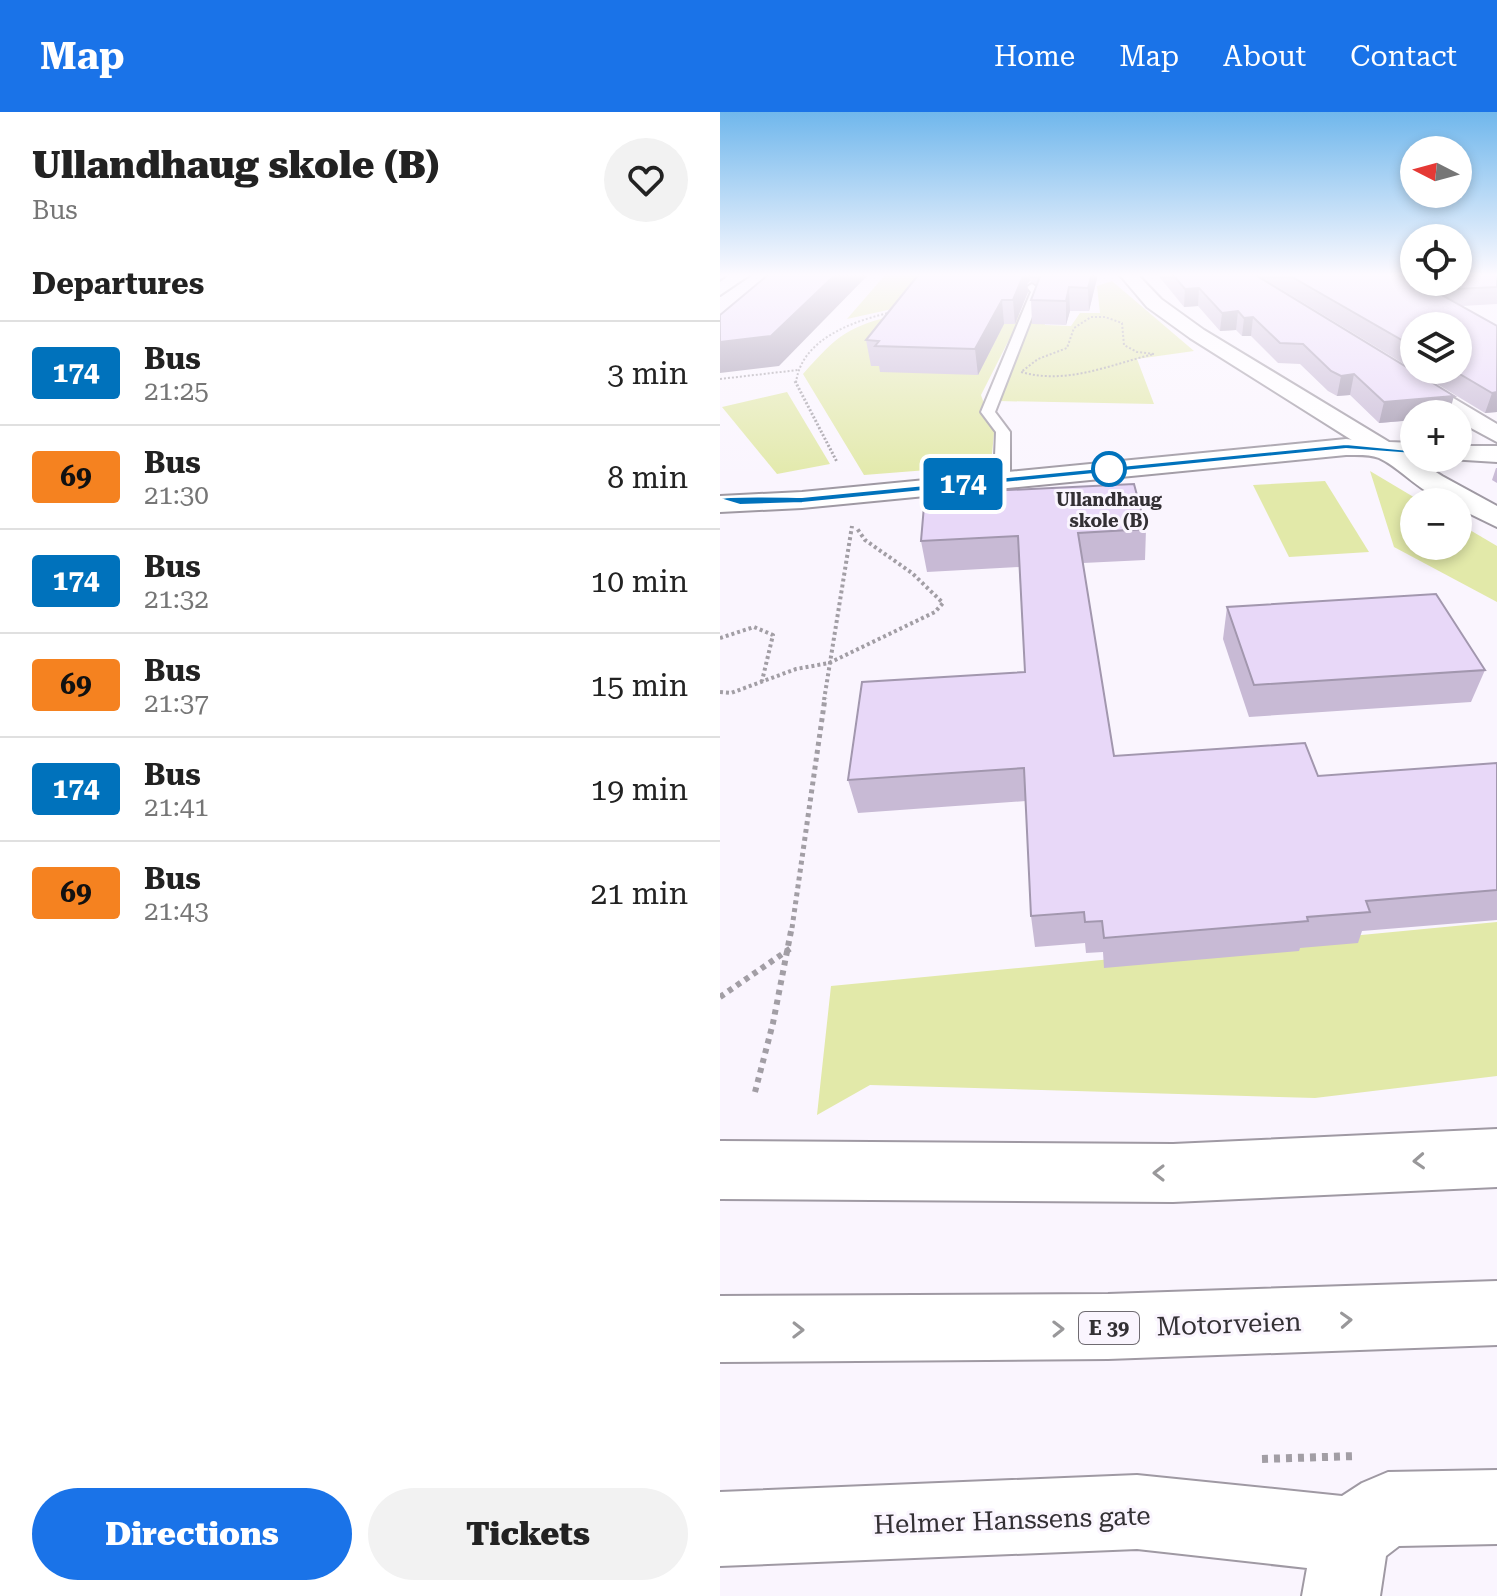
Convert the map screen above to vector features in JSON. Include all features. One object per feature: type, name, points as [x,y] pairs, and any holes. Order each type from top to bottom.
[{"type":"main road","points":[[1212,343],[1432,482],[1497,518]]},
{"type":"main road","points":[[1388,366],[1497,435]]},
{"type":"main road","points":[[727,501],[802,500],[1317,449],[1400,450]]},
{"type":"main road","points":[[1472,454],[1497,454]]},
{"type":"main road","points":[[720,1143],[902,1173]]},
{"type":"main road","points":[[720,1170],[1173,1173],[1497,1158]]},
{"type":"main road","name":"Motorveien","points":[[720,1329],[882,1331],[1187,1327],[1497,1313]]},
{"type":"main road","name":"Helmer Hanssens gate","points":[[720,1529],[1137,1512],[1346,1566],[1388,1509],[1497,1507]]},
{"type":"lane","points":[[1002,481],[1003,432],[988,412],[1016,343]]},
{"type":"path","points":[[823,343],[799,369],[795,381],[840,467]]},
{"type":"path","points":[[1069,343],[1067,348],[1038,359],[1021,372],[1050,376],[1077,374],[1154,354]]},
{"type":"path","points":[[1124,343],[1137,352],[1154,354]]},
{"type":"path","points":[[720,379],[799,369]]},
{"type":"path","points":[[755,1092],[776,1021],[791,948],[829,663],[855,515]]},
{"type":"path","points":[[720,692],[731,693],[796,669],[829,663],[935,612],[943,603],[912,573],[865,540],[853,524]]},
{"type":"path","points":[[720,638],[754,627],[766,629],[773,635],[761,681]]},
{"type":"path","points":[[720,997],[791,948]]},
{"type":"green space","points":[[833,343],[1007,343],[981,395],[994,433],[991,465],[864,475],[803,374]]},
{"type":"green space","points":[[1023,343],[1185,343],[1194,351],[1137,359],[1154,404],[998,401]]},
{"type":"green space","points":[[787,392],[830,464],[777,474],[722,407]]},
{"type":"green space","points":[[1370,471],[1400,489],[1400,550],[1394,547]]},
{"type":"green space","points":[[1325,481],[1369,552],[1289,557],[1253,485]]},
{"type":"green space","points":[[1472,531],[1497,546],[1497,602],[1418,560],[1472,560]]},
{"type":"green space","points":[[1497,922],[1497,1076],[1315,1098],[870,1085],[817,1115],[831,986]]},
{"type":"building","points":[[877,343],[978,343],[975,349],[875,346]]},
{"type":"building","points":[[1286,343],[1368,343],[1400,363],[1400,384],[1434,384],[1454,396],[1384,402],[1354,374],[1341,376],[1331,371],[1303,344]]},
{"type":"building","points":[[1472,343],[1497,343],[1497,392],[1492,393],[1472,381]]},
{"type":"building","points":[[1134,484],[1146,529],[1078,533],[1114,756],[1305,743],[1318,776],[1497,763],[1497,890],[1366,901],[1370,912],[1307,917],[1308,921],[1104,938],[1102,921],[1085,922],[1084,912],[1031,916],[1024,768],[848,780],[862,682],[1025,672],[1018,536],[921,541],[925,494]]},
{"type":"building","points":[[1436,594],[1485,670],[1254,685],[1227,607]]},
{"type":"bus line","name":"174","points":[[720,499],[740,502],[802,500],[1346,447],[1400,450]]},
{"type":"place","name":"Ullandhaug skole (B)","points":[[1109,469]]}]
